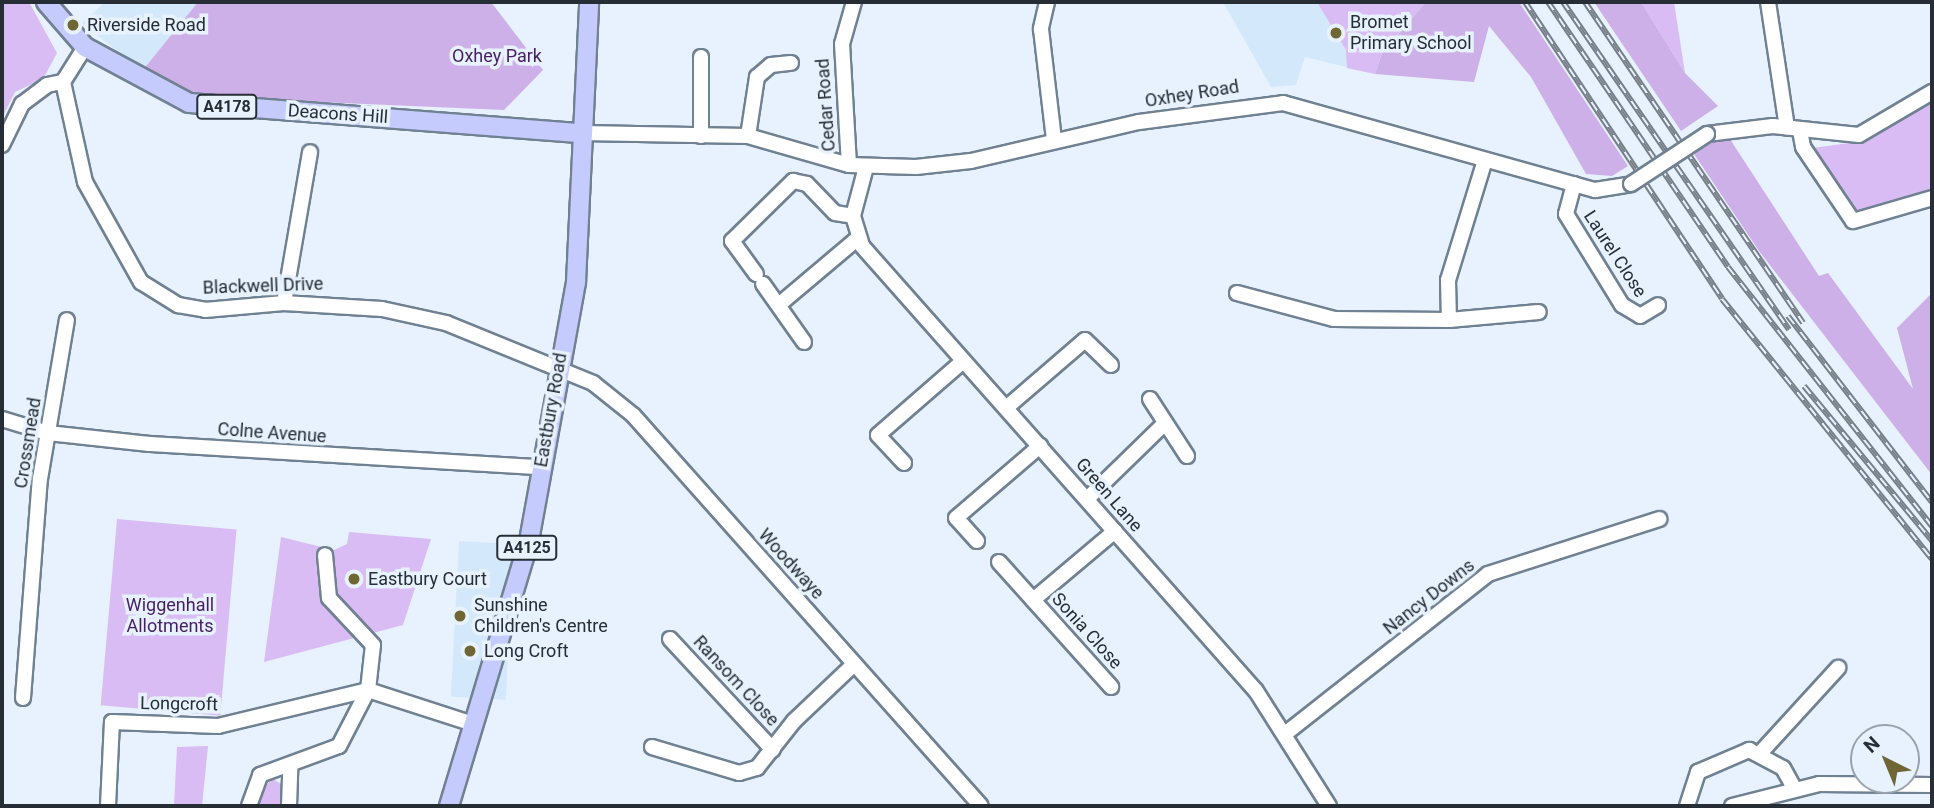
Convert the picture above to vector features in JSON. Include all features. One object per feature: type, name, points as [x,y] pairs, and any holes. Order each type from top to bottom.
[{"type":"main road","name":"Deacons Hill","points":[[46,2],[85,47],[158,91],[201,105],[582,133]]},
{"type":"main road","name":"Eastbury Road","points":[[449,806],[470,723],[526,551],[558,367],[576,282],[589,2]]},
{"type":"street","name":"Cedar Road","points":[[849,165],[842,44],[854,2]]},
{"type":"street","points":[[1047,2],[1041,29],[1054,139]]},
{"type":"street","points":[[1768,2],[1793,129],[1853,221],[1932,198]]},
{"type":"street","points":[[2,145],[22,104],[47,85],[63,82],[85,47]]},
{"type":"street","points":[[701,57],[701,136]]},
{"type":"street","points":[[748,136],[757,77],[771,65],[791,63]]},
{"type":"street","name":"Blackwell Drive","points":[[63,82],[85,182],[141,282],[178,305],[205,310],[284,303],[339,303],[446,323],[558,367]]},
{"type":"street","name":"Oxhey Road","points":[[582,133],[748,136],[849,165],[866,167],[947,164],[1054,139],[1283,103],[1574,184],[1612,191],[1631,184],[1707,134],[1793,129],[1858,135],[1932,92]]},
{"type":"street","points":[[284,303],[310,152]]},
{"type":"street","points":[[1449,320],[1448,280],[1485,160]]},
{"type":"street","points":[[804,342],[780,314],[781,303],[857,239],[853,216],[866,167]]},
{"type":"street","points":[[781,303],[759,279],[732,241],[798,182],[835,213],[853,216]]},
{"type":"street","name":"Laurel Close","points":[[1574,184],[1566,214],[1622,305],[1640,316],[1658,306]]},
{"type":"street","name":"Green Lane","points":[[857,239],[1256,691],[1329,806]]},
{"type":"street","points":[[1237,293],[1334,318],[1449,320],[1539,312]]},
{"type":"street","name":"Crossmead","points":[[23,698],[48,433],[67,320]]},
{"type":"street","points":[[1006,408],[1085,340],[1111,365]]},
{"type":"street","points":[[904,463],[878,435],[963,361]]},
{"type":"street","name":"Woodwaye","points":[[558,367],[619,401],[981,806]]},
{"type":"street","points":[[1150,399],[1163,425],[1179,437],[1187,456]]},
{"type":"street","name":"Colne Avenue","points":[[2,419],[48,433],[541,467]]},
{"type":"street","points":[[1087,499],[1163,425]]},
{"type":"street","points":[[977,541],[956,518],[1040,446]]},
{"type":"street","name":"Nancy Downs","points":[[1285,734],[1488,574],[1659,519]]},
{"type":"street","name":"Sonia Close","points":[[1034,600],[1115,531]]},
{"type":"street","points":[[249,806],[260,775],[290,769],[339,746],[368,690],[373,645],[329,598],[325,555]]},
{"type":"street","name":"Sonia Close","points":[[999,562],[1111,687]]},
{"type":"street","name":"Ransom Close","points":[[670,639],[773,750]]},
{"type":"street","name":"Ransom Close","points":[[653,747],[740,773],[757,768],[794,721],[854,664]]},
{"type":"street","points":[[1687,806],[1702,768],[1741,752],[1762,751],[1838,668]]},
{"type":"street","points":[[368,690],[470,723]]},
{"type":"street","name":"Longcroft","points":[[108,806],[112,722],[218,726],[368,690]]},
{"type":"street","points":[[1762,751],[1794,788]]},
{"type":"street","points":[[289,806],[290,769]]},
{"type":"street","points":[[1732,806],[1794,788],[1872,780],[1932,785]]},
{"type":"shaded area","points":[[105,2],[198,2],[142,71],[82,23]]},
{"type":"shaded area","name":"Bromet Primary School","points":[[1223,2],[1463,2],[1466,8],[1375,74],[1305,57],[1296,85],[1271,87]]},
{"type":"shaded area","points":[[459,541],[514,544],[506,700],[451,697]]},
{"type":"green space","points":[[2,2],[29,2],[57,53],[43,79],[15,92],[2,118]]},
{"type":"green space","name":"Oxhey Park","points":[[198,2],[491,2],[543,70],[504,110],[182,96],[142,71]]},
{"type":"green space","points":[[1317,2],[1426,2],[1382,52],[1375,74],[1347,68],[1346,50]]},
{"type":"green space","points":[[1426,2],[1519,2],[1628,166],[1612,176],[1586,174],[1531,77],[1489,26],[1474,82],[1375,74],[1382,53]]},
{"type":"green space","points":[[1594,2],[1641,2],[1685,73],[1718,106],[1681,131]]},
{"type":"green space","points":[[1641,2],[1674,2],[1685,73]]},
{"type":"green space","points":[[1932,101],[1932,193],[1854,217],[1813,148],[1856,142]]},
{"type":"green space","points":[[1726,133],[1819,276],[1828,273],[1913,389],[1897,328],[1932,293],[1932,475],[1759,251],[1692,151]]},
{"type":"green space","name":"Wiggenhall Allotments","points":[[117,519],[237,529],[220,716],[101,705]]},
{"type":"green space","points":[[349,532],[431,539],[403,625],[264,662],[281,537],[334,550],[347,544]]},
{"type":"green space","points":[[208,746],[202,806],[174,806],[177,747]]},
{"type":"green space","points":[[273,779],[281,784],[280,806],[257,806],[260,790]]},
{"type":"railway","points":[[1525,2],[1722,299],[1932,559]]},
{"type":"railway","points":[[1548,2],[1728,267],[1932,526]]},
{"type":"railway","points":[[1563,2],[1789,330]]},
{"type":"railway","points":[[1585,2],[1803,323]]},
{"type":"railway","points":[[1788,316],[1932,502]]},
{"type":"railway","points":[[1804,386],[1932,541]]},
{"type":"place","name":"Riverside Road","points":[[73,25]]},
{"type":"place","name":"Bromet Primary School","points":[[1336,33]]},
{"type":"place","name":"Eastbury Court","points":[[354,579]]},
{"type":"place","name":"Sunshine Children's Centre","points":[[460,616]]},
{"type":"place","name":"Long Croft","points":[[470,651]]}]
